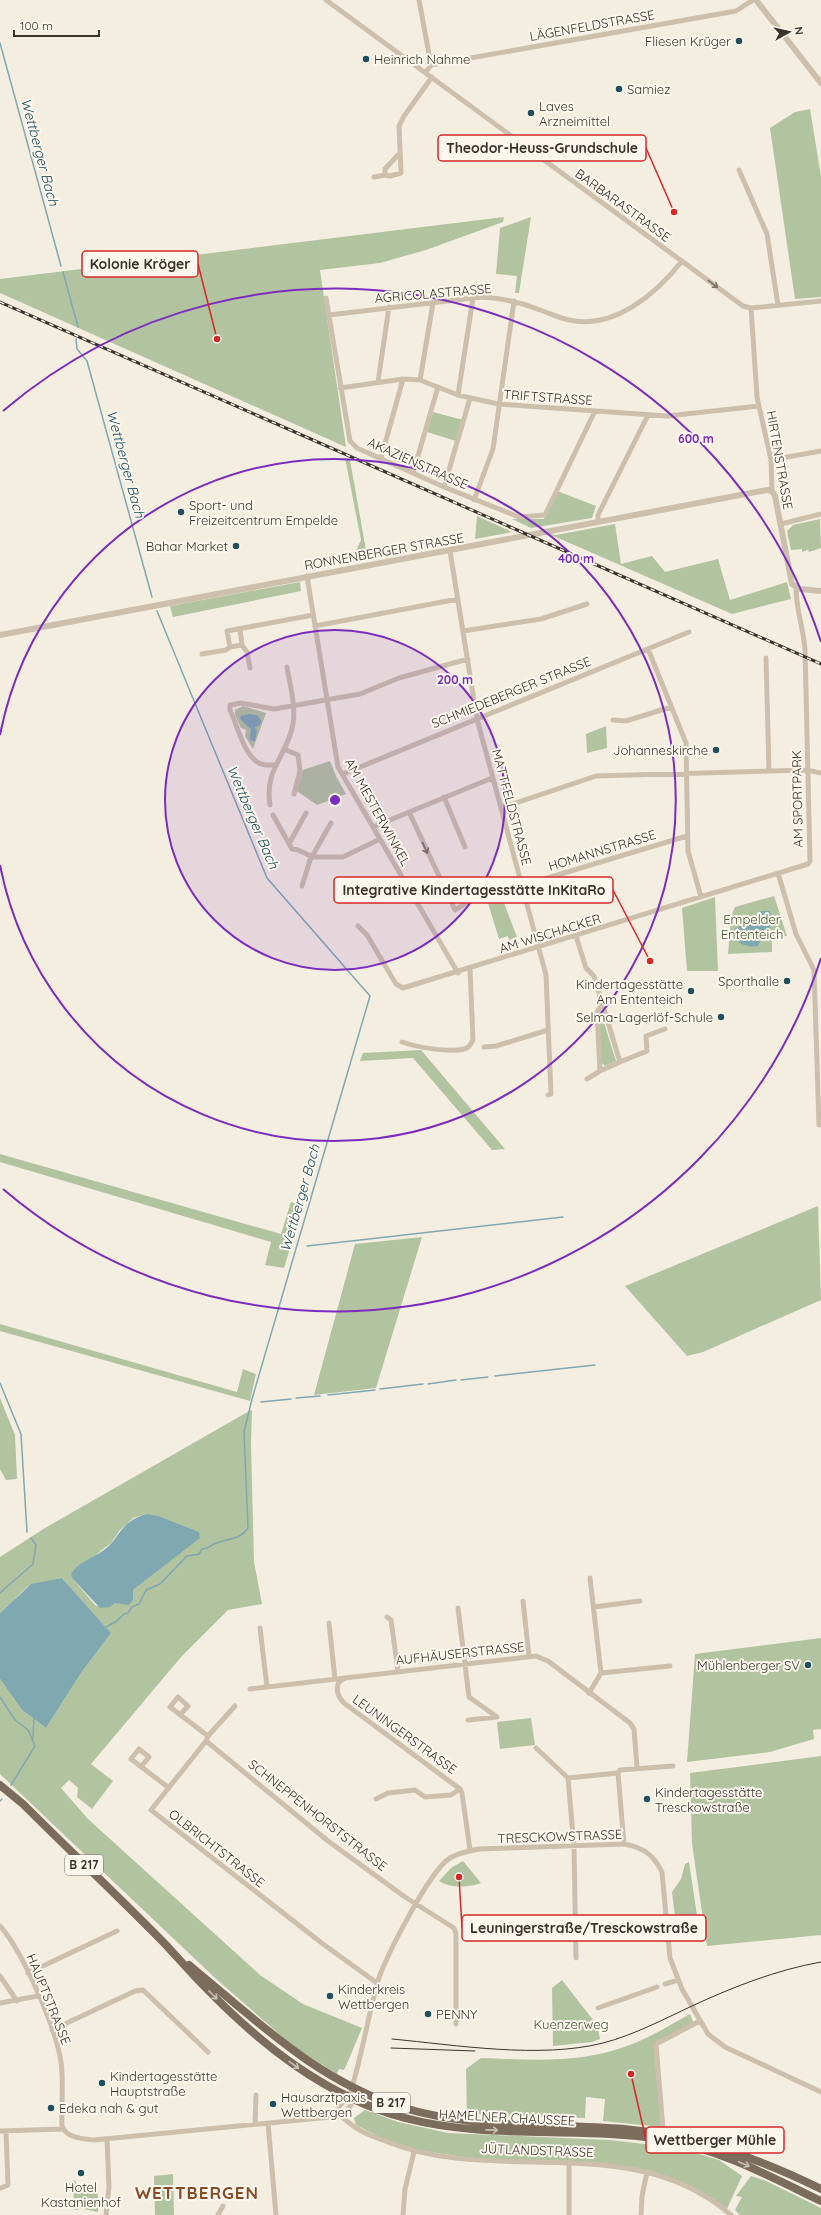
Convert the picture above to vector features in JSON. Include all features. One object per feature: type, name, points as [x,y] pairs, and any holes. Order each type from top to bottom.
[{"type":"main road","name":"HAMELNER CHAUSSEE","points":[[0,1786],[23,1804],[167,1946],[207,1990],[262,2041],[299,2069],[349,2097],[401,2117],[453,2128],[616,2134],[682,2144],[745,2165],[821,2201]]},
{"type":"main road","name":"HAMELNER CHAUSSEE","points":[[167,1946],[289,2048],[352,2087],[404,2108],[453,2118],[498,2123],[623,2129],[690,2140],[749,2156],[821,2189]]},
{"type":"street","points":[[326,0],[426,72],[431,65],[419,0]]},
{"type":"street","name":"LÄGENFELDSTRASSE","points":[[431,65],[736,11],[753,0]]},
{"type":"street","points":[[756,0],[821,83]]},
{"type":"street","name":"BARBARASTRASSE","points":[[426,72],[743,306],[751,308]]},
{"type":"street","points":[[374,177],[385,175],[390,176],[401,173],[399,126],[404,116],[432,77]]},
{"type":"street","points":[[385,175],[385,169],[399,154]]},
{"type":"street","points":[[739,170],[767,234],[778,305]]},
{"type":"street","name":"AGRICOLASTRASSE","points":[[329,315],[473,298],[503,298],[568,320],[582,322],[603,319],[635,306],[649,296],[671,275],[682,261]]},
{"type":"street","name":"AKAZIENSTRASSE","points":[[326,298],[350,441],[357,448],[474,500],[519,517],[545,515],[595,411]]},
{"type":"street","points":[[458,394],[473,298]]},
{"type":"street","points":[[474,500],[493,449],[498,404],[514,301]]},
{"type":"street","points":[[751,308],[821,301]]},
{"type":"street","points":[[420,380],[433,303]]},
{"type":"street","points":[[378,382],[389,307]]},
{"type":"street","name":"HIRTENSTRASSE","points":[[751,308],[759,406],[771,460],[772,491],[775,496],[781,524],[790,579],[796,588]]},
{"type":"street","points":[[381,458],[404,379]]},
{"type":"street","name":"TRIFTSTRASSE","points":[[340,388],[404,379],[420,380],[470,398],[498,404],[666,416],[759,406]]},
{"type":"street","points":[[413,473],[438,387]]},
{"type":"street","points":[[444,487],[470,398]]},
{"type":"street","points":[[598,522],[598,515],[648,415]]},
{"type":"street","points":[[771,460],[821,450]]},
{"type":"street","name":"RONNENBERGER STRASSE","points":[[0,635],[306,576],[450,551],[764,490],[772,491]]},
{"type":"street","points":[[781,524],[821,514]]},
{"type":"street","name":"MATTFELDSTRASSE","points":[[450,551],[477,719],[492,778],[540,947],[546,975],[551,1094],[548,1095]]},
{"type":"street","name":"AM MESTERWINKEL","points":[[306,576],[336,760],[458,973]]},
{"type":"street","points":[[796,588],[821,591]]},
{"type":"street","name":"AM SPORTPARK","points":[[778,873],[808,864],[810,861],[805,648],[803,625],[797,605],[796,588]]},
{"type":"street","points":[[315,626],[458,599]]},
{"type":"street","points":[[463,631],[541,619],[587,604]]},
{"type":"street","points":[[230,647],[227,631],[313,615]]},
{"type":"street","points":[[240,629],[242,645],[247,652],[250,668]]},
{"type":"street","name":"SCHMIEDEBERGER STRASSE","points":[[343,774],[688,632]]},
{"type":"street","points":[[202,654],[226,650],[230,647],[242,645]]},
{"type":"street","points":[[648,649],[686,743],[688,851],[701,897]]},
{"type":"street","points":[[766,658],[770,771]]},
{"type":"street","points":[[275,765],[266,765],[255,760],[247,748],[230,710],[230,705],[240,703],[274,710],[360,694],[399,678],[468,659]]},
{"type":"street","points":[[270,805],[268,794],[275,765],[284,749],[293,725],[293,706],[287,667]]},
{"type":"street","points":[[613,720],[626,721],[671,707]]},
{"type":"street","points":[[284,749],[298,755],[300,771],[294,794]]},
{"type":"street","points":[[501,808],[596,776],[807,770],[821,773]]},
{"type":"street","points":[[373,827],[492,778]]},
{"type":"street","points":[[444,797],[465,847]]},
{"type":"street","name":"HOMANNSTRASSE","points":[[409,812],[455,910],[468,902],[687,836]]},
{"type":"street","points":[[290,842],[306,813]]},
{"type":"street","points":[[273,815],[290,842],[292,849],[298,850],[313,858],[343,857],[380,839]]},
{"type":"street","points":[[302,886],[310,860],[313,858],[331,823]]},
{"type":"street","points":[[778,873],[796,934],[814,970],[818,1005],[819,1125]]},
{"type":"street","name":"AM WISCHACKER","points":[[358,926],[367,935],[396,984],[403,988],[458,973],[778,873]]},
{"type":"street","points":[[576,936],[586,968],[594,976],[620,1062]]},
{"type":"street","points":[[402,1042],[412,1046],[447,1049],[466,1049],[470,1046],[473,1040],[470,969]]},
{"type":"street","points":[[600,1071],[597,1012],[602,1005]]},
{"type":"street","points":[[587,1079],[600,1071],[647,1051],[646,1036],[665,1029]]},
{"type":"street","points":[[484,1047],[496,1046],[548,1030]]},
{"type":"street","points":[[589,1692],[601,1674],[590,1578]]},
{"type":"street","points":[[523,1600],[529,1656]]},
{"type":"street","points":[[594,1607],[640,1601]]},
{"type":"street","points":[[458,1608],[469,1697],[497,1717],[468,1720]]},
{"type":"street","points":[[387,1617],[391,1620],[398,1671]]},
{"type":"street","points":[[328,1623],[335,1679]]},
{"type":"street","points":[[260,1628],[267,1687]]},
{"type":"street","name":"AUFHÄUSERSTRASSE","points":[[250,1689],[536,1656],[548,1661],[630,1723],[634,1729],[637,1768]]},
{"type":"street","points":[[601,1674],[670,1666]]},
{"type":"street","name":"LEUNINGERSTRASSE","points":[[348,1677],[339,1681],[337,1685],[338,1694],[344,1702],[460,1789],[464,1804],[470,1850]]},
{"type":"street","name":"OLBRICHTSTRASSE","points":[[235,1706],[207,1738],[152,1810],[326,1947],[377,1983]]},
{"type":"street","name":"SCHNEPPENHORSTSTRASSE","points":[[180,1715],[328,1841],[416,1905],[454,1928],[456,1934],[456,2024]]},
{"type":"street","points":[[536,1748],[568,1778],[574,1846],[576,1958]]},
{"type":"street","points":[[568,1778],[618,1773],[620,1770],[637,1768],[673,1766]]},
{"type":"street","points":[[141,1767],[169,1788]]},
{"type":"street","points":[[618,1773],[624,1844]]},
{"type":"street","name":"LEUNINGERSTRASSE","points":[[376,1799],[388,1793],[415,1790],[425,1797],[451,1795],[460,1789]]},
{"type":"street","name":"TRESCKOWSTRASSE","points":[[352,2087],[377,1983],[389,1956],[416,1905],[441,1866],[450,1858],[470,1850],[624,1844],[638,1847],[648,1852],[656,1860],[662,1872],[670,1958],[678,1980],[708,2034],[725,2047],[821,2092]]},
{"type":"street","name":"HAUPTSTRASSE","points":[[0,1926],[8,1936],[28,1973],[52,2030],[61,2063],[63,2129]]},
{"type":"street","points":[[28,1973],[117,1931]]},
{"type":"street","points":[[0,1976],[17,2001]]},
{"type":"street","points":[[665,1984],[678,1980]]},
{"type":"street","points":[[598,2008],[657,1987]]},
{"type":"street","points":[[52,2030],[135,1991],[143,1990],[208,2052]]},
{"type":"street","points":[[0,2003],[38,1996]]},
{"type":"street","points":[[663,2129],[656,2044],[700,2021]]},
{"type":"street","points":[[0,2131],[63,2129],[72,2136],[94,2140],[341,2116],[346,2113],[351,2105],[349,2097],[352,2087]]},
{"type":"street","points":[[255,2124],[256,2095]]},
{"type":"street","points":[[331,2117],[341,2106],[343,2101],[349,2097]]},
{"type":"street","name":"JÜTLANDSTRASSE","points":[[341,2116],[353,2128],[414,2152],[451,2158],[569,2162],[608,2165],[647,2172],[676,2182],[701,2194],[731,2215]]},
{"type":"street","points":[[268,2124],[276,2215]]},
{"type":"street","points":[[1,2188],[8,2185],[6,2131]]},
{"type":"street","points":[[106,2215],[109,2187],[107,2139]]},
{"type":"street","points":[[403,2215],[405,2189],[414,2152]]},
{"type":"street","points":[[569,2162],[569,2215]]},
{"type":"street","points":[[641,2215],[642,2196],[647,2172]]},
{"type":"street","points":[[218,2215],[223,2206]]},
{"type":"green space","points":[[810,109],[821,176],[821,297],[795,299],[770,128],[795,112]]},
{"type":"green space","points":[[504,217],[503,222],[426,250],[380,263],[320,270],[346,447],[0,293],[0,279]]},
{"type":"green space","points":[[531,217],[519,293],[515,293],[517,276],[496,274],[500,228]]},
{"type":"green space","points":[[433,412],[463,420],[456,441],[427,432]]},
{"type":"green space","points":[[345,458],[350,460],[367,556],[353,557],[361,540]]},
{"type":"green space","points":[[557,491],[596,506],[592,518],[531,528],[512,519],[544,519]]},
{"type":"green space","points":[[477,516],[512,532],[475,539]]},
{"type":"green space","points":[[820,519],[821,548],[809,552],[808,550],[802,552],[802,549],[791,550],[787,531],[793,525]]},
{"type":"green space","points":[[615,524],[621,564],[652,556],[665,572],[718,559],[730,600],[787,582],[791,599],[732,614],[549,534],[556,535]]},
{"type":"green space","points":[[300,582],[301,591],[173,617],[170,606]]},
{"type":"green space","points":[[243,706],[266,713],[253,749],[245,736],[246,730],[241,728],[235,715],[235,710]]},
{"type":"green space","points":[[606,726],[607,748],[587,753],[586,734]]},
{"type":"green space","points":[[330,761],[346,794],[317,805],[297,791],[303,770]]},
{"type":"green space","points":[[501,895],[517,937],[509,940],[508,936],[499,939],[487,900]]},
{"type":"green space","name":"Empelder Ententeich","points":[[774,896],[787,936],[772,936],[772,952],[728,954],[731,917],[735,907]]},
{"type":"green space","points":[[715,897],[718,971],[687,971],[682,908]]},
{"type":"green space","points":[[601,1013],[616,1061],[605,1066],[601,1062],[599,1014]]},
{"type":"green space","points":[[421,1050],[505,1149],[492,1150],[413,1058],[360,1061],[363,1053]]},
{"type":"green space","points":[[0,1154],[281,1234],[291,1202],[303,1206],[284,1268],[265,1265],[271,1242],[0,1162]]},
{"type":"green space","points":[[818,1206],[821,1300],[703,1352],[687,1356],[625,1286]]},
{"type":"green space","points":[[422,1237],[376,1388],[314,1395],[355,1244]]},
{"type":"green space","points":[[0,1324],[237,1392],[243,1369],[256,1374],[250,1401],[0,1331]]},
{"type":"green space","points":[[0,1398],[15,1435],[17,1479],[6,1480],[0,1469]]},
{"type":"green space","points":[[251,1410],[252,1411],[251,1444],[254,1562],[262,1604],[228,1610],[182,1656],[91,1764],[113,1781],[92,1809],[77,1797],[78,1788],[69,1780],[61,1788],[88,1819],[260,1975],[303,2004],[362,2028],[344,2070],[339,2069],[337,2074],[294,2047],[214,1977],[0,1774],[0,1679],[22,1710],[46,1728],[81,1673],[111,1633],[62,1578],[28,1586],[0,1613],[0,1557],[45,1528]],"holes":[[[146,1514],[200,1537],[133,1590],[133,1600],[96,1606],[72,1578],[71,1574],[111,1543],[120,1530],[133,1518]]]},
{"type":"green space","points":[[821,1638],[821,1729],[813,1730],[814,1739],[770,1752],[687,1762],[695,1654]]},
{"type":"green space","points":[[531,1718],[535,1745],[500,1749],[497,1722]]},
{"type":"green space","points":[[821,1756],[821,1935],[707,1946],[692,1844],[690,1773]]},
{"type":"green space","points":[[463,1861],[481,1883],[471,1886],[454,1886],[439,1881],[451,1868]]},
{"type":"green space","points":[[689,1862],[698,1922],[676,1925],[672,1892],[681,1879],[685,1864]]},
{"type":"green space","name":"Kuenzerweg","points":[[562,1980],[597,2025],[600,2039],[592,2042],[553,2046],[552,1988]]},
{"type":"green space","points":[[690,2014],[694,2024],[654,2045],[661,2127],[603,2121],[605,2099],[586,2097],[585,2118],[467,2114],[466,2069],[481,2058],[539,2060],[578,2058],[616,2050],[656,2033]]},
{"type":"green space","points":[[365,2110],[398,2122],[448,2133],[610,2140],[679,2148],[719,2160],[742,2176],[726,2211],[710,2199],[668,2179],[599,2164],[469,2158],[399,2147],[356,2125],[354,2118]]},
{"type":"green space","points":[[173,2174],[174,2215],[155,2215],[154,2176]]},
{"type":"green space","points":[[751,2176],[766,2181],[821,2208],[821,2215],[740,2215],[735,2210],[742,2197],[736,2196]]},
{"type":"green space","points":[[75,2180],[81,2192],[92,2188],[98,2195],[98,2212],[79,2208],[78,2210],[71,2209],[74,2195],[69,2183]]},
{"type":"water","points":[[249,714],[257,715],[261,720],[260,725],[255,727],[257,731],[255,741],[250,739],[251,729],[240,719],[241,716]]},
{"type":"water","points":[[761,911],[769,911],[775,921],[762,936],[758,946],[741,944],[733,935],[733,930],[740,926],[743,920],[758,915]]},
{"type":"water","points":[[146,1514],[158,1516],[199,1532],[200,1538],[133,1590],[133,1600],[129,1605],[115,1603],[110,1607],[100,1608],[72,1578],[71,1574],[73,1570],[81,1564],[110,1545],[130,1521]]},
{"type":"water","points":[[62,1578],[111,1633],[81,1673],[46,1728],[22,1710],[0,1679],[0,1613],[31,1584]]},
{"type":"waterway","name":"Wettberger Bach","points":[[0,43],[61,266]]},
{"type":"waterway","name":"Wettberger Bach","points":[[63,272],[78,327]]},
{"type":"waterway","name":"Wettberger Bach","points":[[76,339],[77,349],[87,361],[152,597]]},
{"type":"waterway","name":"Wettberger Bach","points":[[106,1627],[117,1621],[124,1614],[128,1613],[132,1607],[139,1604],[146,1590],[160,1584],[187,1556],[199,1554],[202,1549],[237,1537],[248,1528],[244,1432],[252,1399],[370,996],[267,878],[157,611]]},
{"type":"waterway","points":[[307,1246],[563,1217]]},
{"type":"waterway","points":[[495,1376],[595,1365]]},
{"type":"waterway","points":[[461,1380],[488,1377]]},
{"type":"waterway","points":[[428,1384],[456,1380]]},
{"type":"waterway","points":[[0,1383],[21,1434],[27,1532]]},
{"type":"waterway","points":[[380,1389],[423,1384]]},
{"type":"waterway","points":[[328,1395],[375,1390]]},
{"type":"waterway","points":[[296,1398],[320,1396]]},
{"type":"waterway","points":[[261,1402],[291,1399]]},
{"type":"waterway","points":[[0,1593],[33,1564],[36,1545],[31,1538]]},
{"type":"waterway","name":"Wettberger Bach","points":[[0,1697],[15,1720],[28,1730],[35,1746],[11,1785]]},
{"type":"waterway","name":"Wettberger Bach","points":[[33,1738],[34,1718]]},
{"type":"tram line","points":[[392,2039],[498,2049],[552,2050],[578,2048],[603,2043],[626,2036],[707,1999],[771,1974],[821,1962]]},
{"type":"tram line","points":[[391,2048],[475,2051]]},
{"type":"railway","points":[[0,302],[821,664]]},
{"type":"place","name":"Fliesen Krüger","points":[[739,41]]},
{"type":"place","name":"Heinrich Nahme","points":[[366,59]]},
{"type":"place","name":"Samiez","points":[[619,89]]},
{"type":"place","name":"Laves Arzneimittel","points":[[531,113]]},
{"type":"place","name":"Theodor-Heuss-Grundschule","points":[[674,212]]},
{"type":"place","name":"Kolonie Kröger","points":[[217,339]]},
{"type":"place","name":"Sport- und Freizeitcentrum Empelde","points":[[181,512]]},
{"type":"place","name":"Bahar Market","points":[[236,546]]},
{"type":"place","name":"Johanneskirche","points":[[716,750]]},
{"type":"place","name":"Integrative Kindertagesstätte InKitaRo","points":[[650,961]]},
{"type":"place","name":"Sporthalle","points":[[787,981]]},
{"type":"place","name":"Kindertagesstätte Am Ententeich","points":[[691,991]]},
{"type":"place","name":"Selma-Lagerlöf-Schule","points":[[721,1017]]},
{"type":"place","name":"Mühlenberger SV","points":[[808,1665]]},
{"type":"place","name":"Kindertagesstätte Tresckowstraße","points":[[647,1799]]},
{"type":"place","name":"Leuningerstraße/Tresckowstraße","points":[[459,1877]]},
{"type":"place","name":"Kinderkreis Wettbergen","points":[[330,1996]]},
{"type":"place","name":"PENNY","points":[[428,2014]]},
{"type":"place","name":"Wettberger Mühle","points":[[631,2074]]},
{"type":"place","name":"Kindertagesstätte Hauptstraße","points":[[102,2083]]},
{"type":"place","name":"Hausarztpaxis Wettbergen","points":[[273,2104]]},
{"type":"place","name":"Edeka nah & gut","points":[[51,2108]]},
{"type":"place","name":"Hotel Kastanienhof","points":[[81,2173]]},
{"type":"district","name":"WETTBERGEN","points":[[197,2193]]}]
